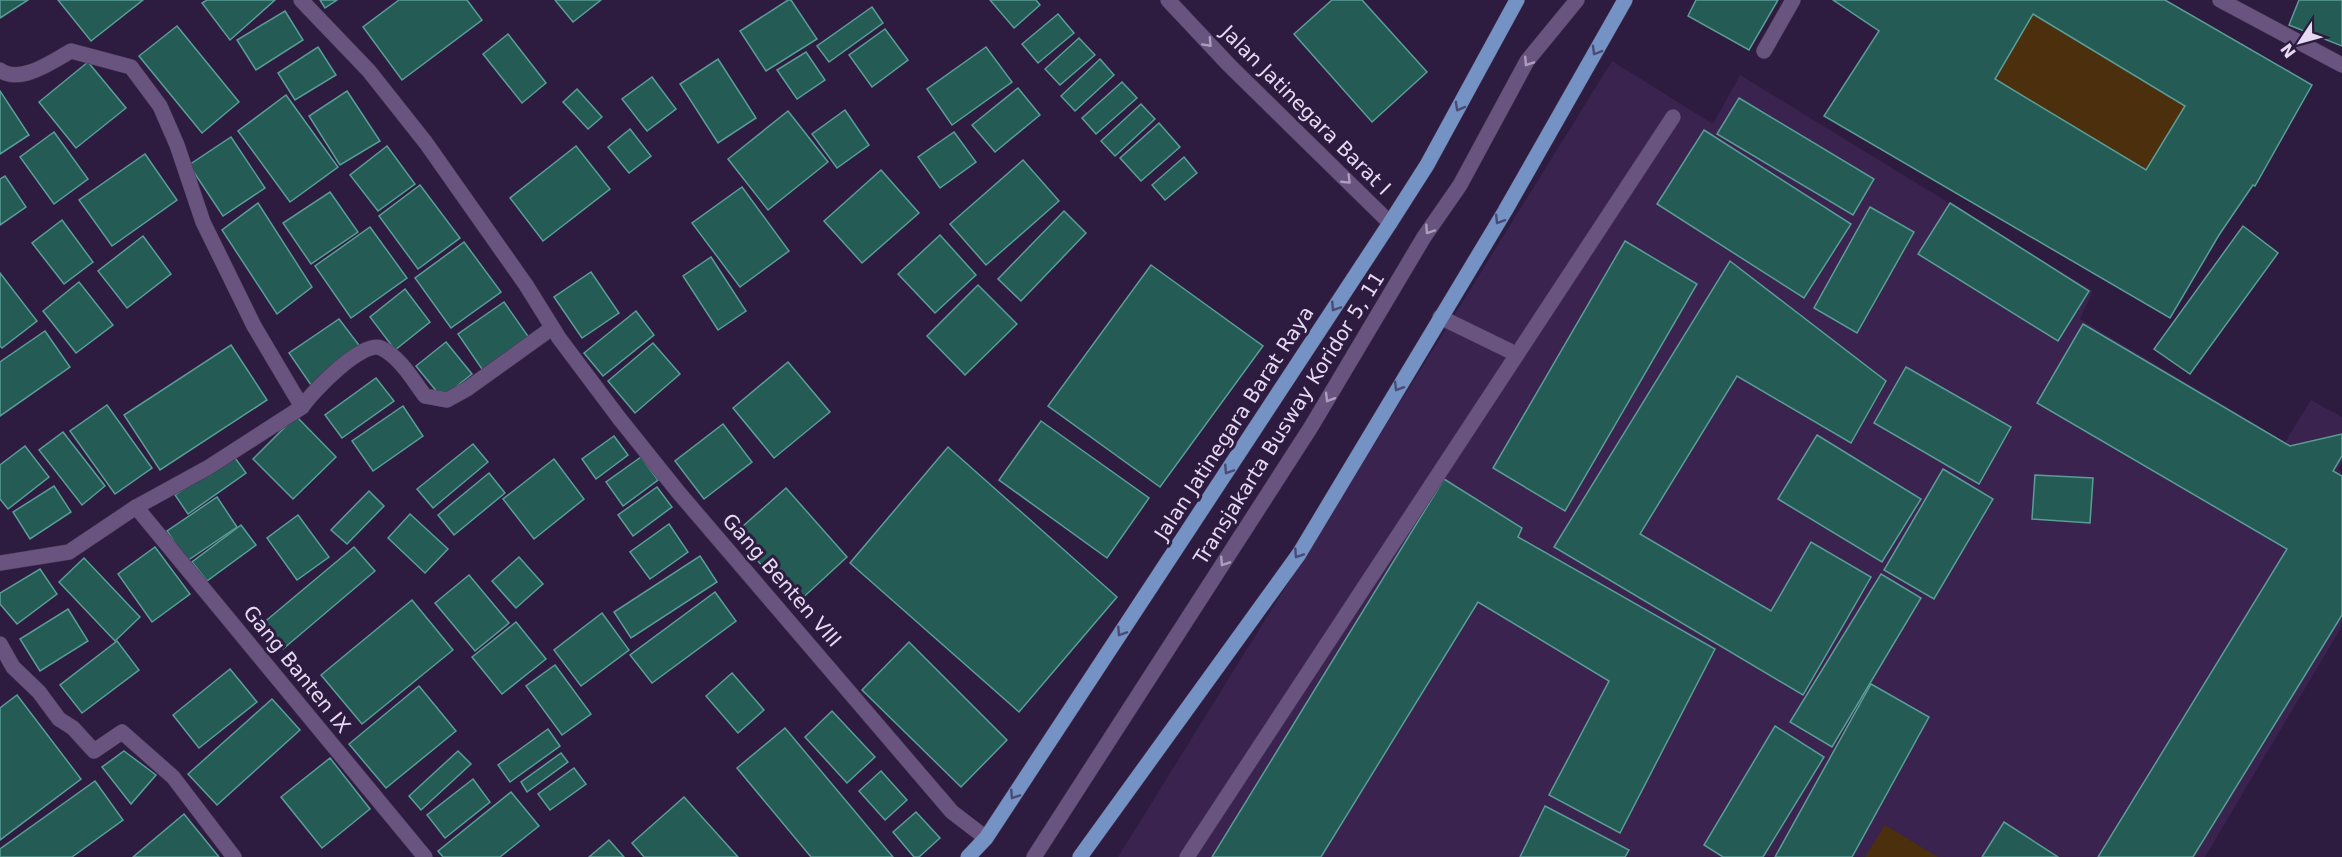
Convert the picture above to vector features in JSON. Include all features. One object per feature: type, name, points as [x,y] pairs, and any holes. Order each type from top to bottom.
[{"type":"main road","name":"Jalan Jatinegara Barat Raya","points":[[968,857],[986,838],[1390,223],[1427,165],[1517,0]]},
{"type":"main road","points":[[1080,857],[1299,554],[1505,211],[1625,0]]},
{"type":"street","name":"Gang Benten VIII","points":[[302,0],[369,72],[426,142],[526,285],[556,333],[619,418],[734,557],[952,812],[986,838]]},
{"type":"street","name":"Jalan Jatinegara Barat I","points":[[1168,0],[1229,65],[1390,223]]},
{"type":"street","name":"Transjakarta Busway Koridor 5, 11","points":[[1034,857],[1311,428],[1424,237],[1460,185],[1527,61],[1577,0]]},
{"type":"street","points":[[1764,51],[1793,0]]},
{"type":"street","points":[[2220,0],[2342,65]]},
{"type":"street","points":[[0,70],[4,73],[30,74],[71,51],[131,67],[160,106],[177,145],[203,222],[254,326],[302,407]]},
{"type":"street","points":[[1187,857],[1673,117]]},
{"type":"street","points":[[1440,317],[1516,354]]},
{"type":"street","points":[[0,563],[69,552],[136,507],[209,467],[302,407],[311,393],[327,377],[368,348],[380,347],[397,360],[425,396],[447,400],[556,333]]},
{"type":"street","name":"Gang Banten IX","points":[[136,507],[425,857]]},
{"type":"street","points":[[0,644],[13,667],[39,692],[59,718],[73,728],[94,751],[122,732],[173,777],[234,857]]},
{"type":"shaded area","points":[[2033,14],[2185,106],[2146,170],[1995,79]]},
{"type":"shaded area","points":[[1612,61],[1713,124],[1740,75],[2093,291],[2080,319],[2285,442],[2311,400],[2342,417],[2342,463],[2338,469],[2342,472],[2342,626],[2205,857],[1118,857]]},
{"type":"shaded area","points":[[1885,825],[1938,857],[1865,857]]},
{"type":"building","points":[[0,0],[28,0],[0,18]]},
{"type":"building","points":[[58,0],[143,0],[91,41]]},
{"type":"building","points":[[207,0],[275,0],[230,40],[202,3]]},
{"type":"building","points":[[320,0],[337,0],[325,8]]},
{"type":"building","points":[[399,0],[467,0],[482,20],[402,80],[363,27]]},
{"type":"building","points":[[555,0],[601,0],[573,22]]},
{"type":"building","points":[[791,0],[817,39],[766,71],[740,31]]},
{"type":"building","points":[[990,0],[1036,0],[1040,5],[1014,28]]},
{"type":"building","points":[[1332,0],[1362,0],[1427,72],[1372,122],[1294,34]]},
{"type":"building","points":[[1696,0],[1778,0],[1749,50],[1688,16]]},
{"type":"building","points":[[1833,0],[2165,0],[2312,85],[2255,186],[2253,185],[2219,235],[2170,318],[1824,116],[1879,31]],"holes":[[[2033,14],[2185,106],[2146,170],[1995,79]]]},
{"type":"building","points":[[2299,0],[2342,0],[2342,46],[2289,25]]},
{"type":"building","points":[[872,7],[883,23],[829,62],[817,46]]},
{"type":"building","points":[[285,11],[303,40],[256,70],[237,40]]},
{"type":"building","points":[[1058,14],[1074,33],[1038,63],[1022,44]]},
{"type":"building","points":[[177,26],[239,102],[202,133],[139,56]]},
{"type":"building","points":[[885,29],[908,60],[872,87],[849,55]]},
{"type":"building","points":[[508,34],[546,83],[522,103],[483,54]]},
{"type":"building","points":[[1079,38],[1095,55],[1060,85],[1045,69]]},
{"type":"building","points":[[318,47],[336,75],[295,100],[278,73]]},
{"type":"building","points":[[986,47],[1012,82],[952,125],[927,89]]},
{"type":"building","points":[[806,52],[825,80],[797,99],[777,70]]},
{"type":"building","points":[[718,59],[756,118],[718,143],[680,84]]},
{"type":"building","points":[[1100,59],[1114,75],[1075,111],[1061,96]]},
{"type":"building","points":[[88,62],[126,108],[76,148],[39,102]]},
{"type":"building","points":[[652,77],[676,109],[647,131],[622,99]]},
{"type":"building","points":[[1122,82],[1137,98],[1096,134],[1082,118]]},
{"type":"building","points":[[1018,88],[1040,115],[995,152],[972,125]]},
{"type":"building","points":[[577,89],[602,117],[588,129],[563,102]]},
{"type":"building","points":[[0,91],[29,135],[0,154]]},
{"type":"building","points":[[347,91],[380,141],[340,165],[309,116]]},
{"type":"building","points":[[286,95],[338,167],[290,202],[238,131]]},
{"type":"building","points":[[1739,98],[1874,179],[1853,215],[1717,134]]},
{"type":"building","points":[[1141,104],[1155,119],[1115,156],[1101,141]]},
{"type":"building","points":[[845,110],[869,145],[837,168],[812,134]]},
{"type":"building","points":[[788,111],[828,162],[768,210],[728,159]]},
{"type":"building","points":[[1159,123],[1180,147],[1141,181],[1120,158]]},
{"type":"building","points":[[630,129],[651,156],[629,173],[608,147]]},
{"type":"building","points":[[1704,130],[1851,224],[1804,298],[1657,204]]},
{"type":"building","points":[[54,132],[88,179],[54,204],[20,157]]},
{"type":"building","points":[[954,132],[976,162],[940,188],[918,157]]},
{"type":"building","points":[[231,137],[265,188],[223,216],[189,165]]},
{"type":"building","points":[[387,146],[415,184],[378,211],[350,175]]},
{"type":"building","points":[[576,146],[610,189],[543,241],[510,198]]},
{"type":"building","points":[[145,154],[177,200],[112,246],[79,200]]},
{"type":"building","points":[[1184,157],[1197,173],[1165,200],[1152,185]]},
{"type":"building","points":[[1023,160],[1059,201],[986,265],[950,224]]},
{"type":"building","points":[[881,170],[919,213],[862,263],[824,221]]},
{"type":"building","points":[[5,176],[26,207],[0,225],[0,179]]},
{"type":"building","points":[[420,185],[460,238],[418,269],[379,216]]},
{"type":"building","points":[[742,187],[789,251],[740,287],[692,223]]},
{"type":"building","points":[[330,192],[358,232],[311,264],[283,223]]},
{"type":"building","points":[[258,203],[312,287],[277,314],[222,230]]},
{"type":"building","points":[[1950,203],[2089,291],[2058,341],[1918,254]]},
{"type":"building","points":[[1870,207],[1914,232],[1857,333],[1814,308]]},
{"type":"building","points":[[1064,211],[1086,233],[1021,301],[998,279]]},
{"type":"building","points":[[62,220],[93,262],[64,284],[32,243]]},
{"type":"building","points":[[2243,226],[2278,253],[2190,374],[2154,349]]},
{"type":"building","points":[[370,227],[407,278],[351,318],[315,266]]},
{"type":"building","points":[[940,235],[976,275],[935,313],[898,274]]},
{"type":"building","points":[[143,236],[171,274],[127,308],[98,271]]},
{"type":"building","points":[[1625,241],[1697,284],[1565,511],[1493,468]]},
{"type":"building","points":[[464,242],[501,292],[451,328],[415,278]]},
{"type":"building","points":[[711,257],[746,311],[718,330],[683,276]]},
{"type":"building","points":[[1730,261],[1886,381],[1851,443],[1737,376],[1640,534],[1771,611],[1811,542],[1871,577],[1803,695],[1554,547]]},
{"type":"building","points":[[1151,265],[1263,346],[1160,487],[1048,406]]},
{"type":"building","points":[[591,272],[619,313],[582,338],[554,297]]},
{"type":"building","points":[[0,273],[37,321],[2,348],[0,346]]},
{"type":"building","points":[[79,282],[113,325],[76,353],[43,311]]},
{"type":"building","points":[[978,285],[1017,324],[965,375],[927,336]]},
{"type":"building","points":[[405,289],[430,322],[395,350],[370,317]]},
{"type":"building","points":[[504,302],[530,339],[484,372],[458,334]]},
{"type":"building","points":[[636,311],[654,335],[603,376],[584,353]]},
{"type":"building","points":[[339,319],[362,349],[311,385],[289,353]]},
{"type":"building","points":[[2083,324],[2290,446],[2342,434],[2342,456],[2333,471],[2342,476],[2342,615],[2193,857],[2098,857],[2287,549],[2037,403]]},
{"type":"building","points":[[45,331],[70,367],[0,416],[0,362]]},
{"type":"building","points":[[446,342],[472,374],[442,398],[416,366]]},
{"type":"building","points":[[653,343],[680,374],[635,413],[608,381]]},
{"type":"building","points":[[231,345],[267,400],[160,470],[124,415]]},
{"type":"building","points":[[788,362],[830,412],[774,458],[733,408]]},
{"type":"building","points":[[1906,367],[2011,427],[1979,484],[1874,423]]},
{"type":"building","points":[[376,378],[394,401],[342,438],[325,415]]},
{"type":"building","points":[[107,405],[152,468],[115,494],[70,431]]},
{"type":"building","points":[[403,406],[423,436],[373,471],[352,441]]},
{"type":"building","points":[[296,416],[336,457],[293,499],[253,459]]},
{"type":"building","points":[[1041,421],[1149,498],[1107,558],[999,480]]},
{"type":"building","points":[[723,424],[752,462],[704,499],[675,461]]},
{"type":"building","points":[[63,432],[105,486],[82,505],[39,450]]},
{"type":"building","points":[[1817,435],[1921,499],[1882,562],[1778,499]]},
{"type":"building","points":[[614,436],[628,455],[596,479],[582,459]]},
{"type":"building","points":[[473,444],[488,462],[433,508],[417,489]]},
{"type":"building","points":[[25,446],[49,477],[8,509],[0,499],[0,465]]},
{"type":"building","points":[[948,447],[1117,597],[1019,712],[850,563]]},
{"type":"building","points":[[233,455],[246,473],[188,514],[175,495]]},
{"type":"building","points":[[641,457],[658,480],[623,506],[606,482]]},
{"type":"building","points":[[554,459],[584,499],[534,539],[503,499]]},
{"type":"building","points":[[1943,469],[1993,499],[1934,599],[1884,570]]},
{"type":"building","points":[[489,473],[505,493],[454,535],[438,515]]},
{"type":"building","points":[[2035,475],[2093,478],[2090,523],[2032,519]]},
{"type":"building","points":[[1444,479],[1522,528],[1518,537],[1715,649],[1620,833],[1549,795],[1609,681],[1478,602],[1321,857],[1212,857]]},
{"type":"building","points":[[54,486],[71,512],[30,539],[13,512]]},
{"type":"building","points":[[657,487],[672,507],[633,536],[618,515]]},
{"type":"building","points":[[786,488],[847,557],[796,604],[734,534]]},
{"type":"building","points":[[369,491],[384,506],[347,544],[331,530]]},
{"type":"building","points":[[217,497],[237,527],[187,561],[167,531]]},
{"type":"building","points":[[410,514],[448,549],[425,573],[388,538]]},
{"type":"building","points":[[298,515],[329,557],[297,580],[267,538]]},
{"type":"building","points":[[669,524],[688,552],[650,579],[630,552]]},
{"type":"building","points":[[241,525],[256,545],[207,581],[192,562]]},
{"type":"building","points":[[155,547],[190,594],[152,622],[118,574]]},
{"type":"building","points":[[354,547],[375,571],[283,649],[262,624]]},
{"type":"building","points":[[700,556],[717,582],[631,638],[614,612]]},
{"type":"building","points":[[519,557],[543,584],[516,608],[492,581]]},
{"type":"building","points":[[84,558],[140,617],[115,641],[59,582]]},
{"type":"building","points":[[40,569],[57,594],[17,624],[0,604],[0,593]]},
{"type":"building","points":[[1881,574],[1921,598],[1832,747],[1790,722]]},
{"type":"building","points":[[469,575],[509,623],[475,651],[435,603]]},
{"type":"building","points":[[715,592],[736,621],[652,683],[630,655]]},
{"type":"building","points":[[412,600],[453,650],[362,724],[321,675]]},
{"type":"building","points":[[68,609],[88,641],[40,671],[20,639]]},
{"type":"building","points":[[602,613],[629,650],[581,686],[554,650]]},
{"type":"building","points":[[516,622],[546,659],[502,694],[472,657]]},
{"type":"building","points":[[117,641],[139,670],[82,713],[60,685]]},
{"type":"building","points":[[909,642],[1007,740],[961,787],[862,690]]},
{"type":"building","points":[[555,665],[591,714],[562,735],[526,686]]},
{"type":"building","points":[[230,669],[257,702],[199,748],[173,715]]},
{"type":"building","points":[[732,673],[764,710],[738,733],[706,696]]},
{"type":"building","points":[[1871,684],[1929,717],[1852,857],[1775,857]]},
{"type":"building","points":[[419,686],[456,731],[386,788],[349,744]]},
{"type":"building","points":[[17,695],[81,779],[0,840],[0,708]]},
{"type":"building","points":[[272,699],[300,730],[217,805],[188,774]]},
{"type":"building","points":[[832,711],[875,757],[847,783],[805,737]]},
{"type":"building","points":[[1775,726],[1824,757],[1763,857],[1723,857],[1704,845]]},
{"type":"building","points":[[785,728],[893,857],[811,857],[737,768]]},
{"type":"building","points":[[548,729],[560,746],[510,782],[498,765]]},
{"type":"building","points":[[124,751],[156,775],[131,804],[102,767]]},
{"type":"building","points":[[458,751],[471,764],[421,810],[409,796]]},
{"type":"building","points":[[561,753],[568,762],[527,792],[521,782]]},
{"type":"building","points":[[330,758],[370,809],[322,848],[281,797]]},
{"type":"building","points":[[574,768],[586,784],[550,810],[538,794]]},
{"type":"building","points":[[881,771],[907,800],[885,820],[859,791]]},
{"type":"building","points":[[473,779],[490,802],[445,838],[427,815]]},
{"type":"building","points":[[95,781],[123,820],[72,857],[0,857],[0,849]]},
{"type":"building","points":[[511,792],[539,826],[500,857],[443,857],[438,851]]},
{"type":"building","points":[[684,797],[738,857],[644,857],[632,843]]},
{"type":"building","points":[[1545,806],[1629,850],[1625,857],[1520,857]]},
{"type":"building","points":[[916,812],[940,838],[919,857],[914,857],[893,832]]},
{"type":"building","points":[[184,814],[219,857],[133,857]]},
{"type":"building","points":[[2004,822],[2058,857],[1982,857]]},
{"type":"building","points":[[609,840],[624,857],[589,857]]}]
